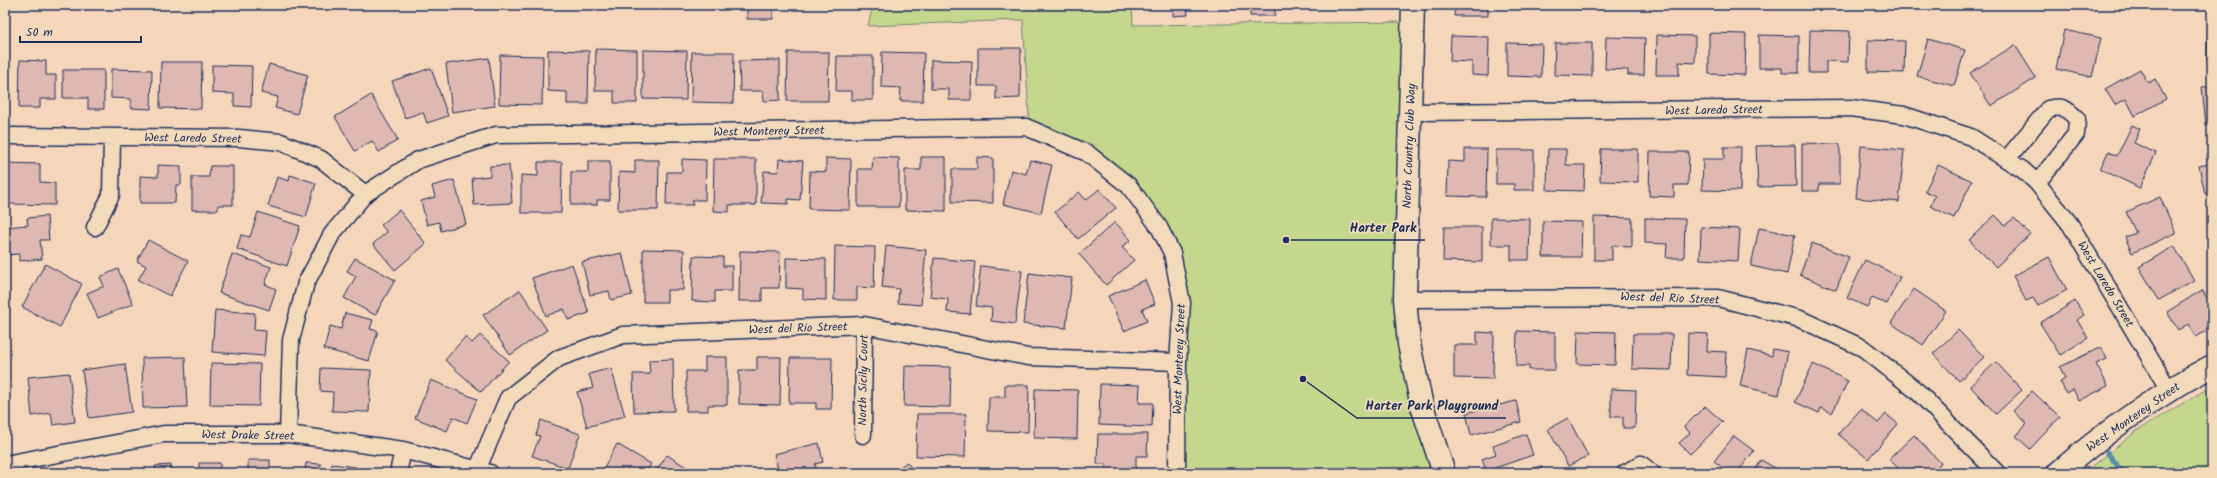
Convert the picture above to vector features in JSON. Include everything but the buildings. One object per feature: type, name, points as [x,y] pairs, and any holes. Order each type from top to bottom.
[{"type":"street","name":"North Country Club Way","points":[[1413,5],[1405,299],[1409,344],[1422,406],[1444,473]]},
{"type":"street","name":"West Laredo Street","points":[[1410,112],[1850,108],[1904,115],[1971,137],[2007,159],[2037,183],[2070,224],[2169,390]]},
{"type":"street","points":[[2007,159],[2048,109],[2066,108],[2077,119],[2076,134],[2037,183]]},
{"type":"street","name":"West Monterey Street","points":[[288,434],[291,340],[306,283],[332,234],[365,194],[418,160],[496,135],[1026,127],[1088,153],[1129,186],[1159,227],[1172,253],[1182,303],[1178,362],[1177,473]]},
{"type":"street","name":"West Laredo Street","points":[[5,136],[239,138],[281,142],[322,159],[365,194]]},
{"type":"street","points":[[95,227],[111,195],[112,137]]},
{"type":"street","name":"West del Rio Street","points":[[1405,299],[1718,298],[1800,319],[1863,348],[1918,392],[1997,473]]},
{"type":"street","name":"West del Rio Street","points":[[484,471],[508,398],[559,358],[623,335],[864,325],[1028,357],[1178,362]]},
{"type":"street","name":"North Sicily Court","points":[[862,435],[864,325]]},
{"type":"street","name":"West Monterey Street","points":[[2058,473],[2093,443],[2169,390],[2212,366]]},
{"type":"street","name":"West Drake Street","points":[[5,464],[164,434],[288,434],[403,450],[484,471]]},
{"type":"street","points":[[398,473],[403,450]]},
{"type":"street","points":[[1625,473],[1641,464],[1652,473]]},
{"type":"green space","points":[[873,5],[1132,5],[1133,25],[1412,22],[1405,270],[1444,473],[1177,473],[1178,277],[1129,186],[1026,127],[1029,115],[1023,20],[868,26]]},
{"type":"green space","points":[[2212,386],[2212,473],[2084,473],[2138,430]]},
{"type":"waterway","points":[[2107,452],[2123,473]]},
{"type":"place","name":"Harter Park","points":[[1286,240]]},
{"type":"place","name":"Harter Park Playground","points":[[1303,379]]}]
